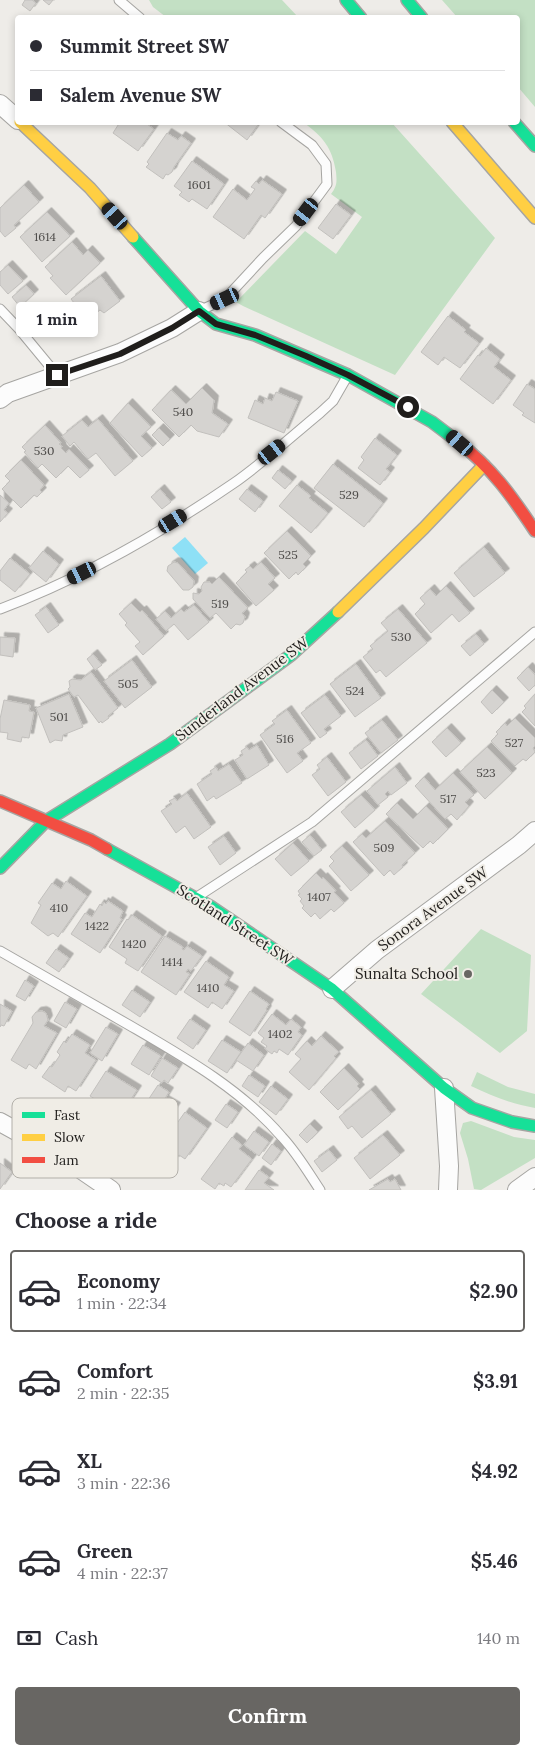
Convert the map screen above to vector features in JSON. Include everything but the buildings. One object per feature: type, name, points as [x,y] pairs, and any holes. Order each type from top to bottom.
[{"type":"main road","points":[[346,0],[358,15]]},
{"type":"main road","points":[[407,0],[420,15]]},
{"type":"main road","points":[[23,125],[90,188],[199,311],[216,324],[255,335],[348,375],[432,422],[452,436],[484,464],[510,493],[535,531]]},
{"type":"main road","points":[[455,125],[535,218]]},
{"type":"main road","points":[[517,125],[535,146]]},
{"type":"main road","name":"Sunderland Avenue SW","points":[[0,868],[46,821],[170,744],[291,655],[424,528],[484,464]]},
{"type":"main road","name":"Scotland Street SW","points":[[0,801],[91,840],[210,906],[332,989],[444,1088],[472,1108],[512,1122],[535,1126]]},
{"type":"street","points":[[0,104],[15,117]]},
{"type":"street","points":[[0,399],[8,393],[120,354],[172,328],[199,311]]},
{"type":"street","name":"Sonora Avenue SW","points":[[332,989],[377,950],[503,857],[535,831]]},
{"type":"street","points":[[444,1088],[449,1166],[448,1190]]},
{"type":"street","points":[[0,1122],[12,1129]]},
{"type":"street","points":[[518,1190],[535,1177]]},
{"type":"street","points":[[94,1178],[111,1190]]},
{"type":"lane","points":[[119,0],[136,15]]},
{"type":"lane","points":[[199,311],[225,299],[296,226],[327,184],[326,164],[312,145],[286,125]]},
{"type":"lane","points":[[0,310],[19,329],[57,375]]},
{"type":"lane","points":[[0,609],[35,596],[113,558],[235,482],[285,443],[326,407],[340,390],[348,375]]},
{"type":"lane","points":[[195,898],[312,822],[535,632]]},
{"type":"lane","points":[[0,951],[180,1054],[222,1083],[250,1105],[282,1137],[320,1190]]},
{"type":"green space","points":[[149,0],[282,0],[296,15],[163,15],[153,7]]},
{"type":"green space","points":[[442,0],[535,0],[535,107],[520,89],[520,15],[455,15]]},
{"type":"green space","points":[[306,125],[394,125],[495,238],[395,375],[236,302],[305,231],[336,254],[362,217],[331,194],[336,181],[334,163],[326,143]]},
{"type":"green space","points":[[481,929],[531,955],[527,1031],[500,1053],[421,994]]},
{"type":"green space","points":[[477,1072],[508,1087],[535,1094],[535,1108],[502,1099],[471,1086]]},
{"type":"green space","points":[[471,1121],[514,1137],[535,1140],[535,1158],[481,1190],[474,1189],[460,1133],[463,1123]]},
{"type":"water","points":[[185,537],[208,563],[195,574],[172,548]]},
{"type":"traffic: fast","points":[[346,0],[358,15]]},
{"type":"traffic: fast","points":[[407,0],[420,15]]},
{"type":"traffic: fast","points":[[517,125],[535,146]]},
{"type":"traffic: fast","points":[[133,237],[199,311],[216,324],[255,335],[348,375],[432,422],[457,441]]},
{"type":"traffic: fast","points":[[0,868],[46,821],[170,744],[291,655],[338,612]]},
{"type":"traffic: fast","points":[[107,849],[210,906],[332,989],[444,1088],[472,1108],[512,1122],[535,1126]]},
{"type":"traffic: slow","points":[[23,125],[90,188],[133,237]]},
{"type":"traffic: slow","points":[[455,125],[535,218]]},
{"type":"traffic: slow","points":[[338,612],[424,528],[484,465]]},
{"type":"traffic: jam","points":[[457,441],[491,472],[535,531]]},
{"type":"traffic: jam","points":[[0,801],[91,840],[107,849]]},
{"type":"place","name":"Sunalta School","points":[[468,974]]},
{"type":"route","points":[[57,375],[120,354],[172,328],[199,311],[216,324],[255,335],[306,356],[348,375],[408,407]]}]
